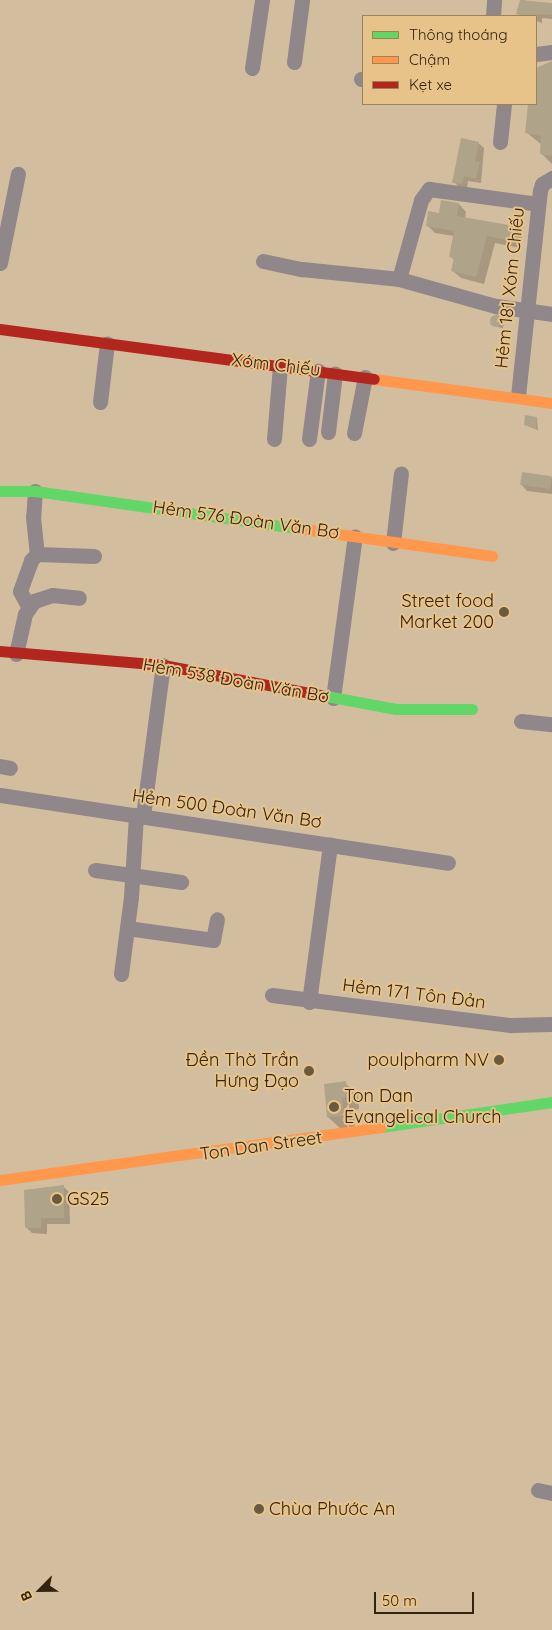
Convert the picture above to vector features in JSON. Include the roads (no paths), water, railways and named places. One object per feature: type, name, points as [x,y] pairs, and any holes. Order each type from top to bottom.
[{"type":"street","points":[[252,68],[262,0]]},
{"type":"street","points":[[294,62],[302,0]]},
{"type":"street","points":[[493,15],[494,0]]},
{"type":"street","points":[[537,54],[552,52]]},
{"type":"street","points":[[500,142],[504,105]]},
{"type":"street","points":[[0,263],[18,174]]},
{"type":"street","name":"Hẻm 181 Xóm Chiếu","points":[[518,396],[525,308],[538,204],[547,181]]},
{"type":"street","points":[[399,279],[421,200],[429,189],[538,204]]},
{"type":"street","points":[[263,261],[302,269],[399,279],[496,306],[525,308],[552,314]]},
{"type":"street","name":"Xóm Chiếu","points":[[0,329],[552,402]]},
{"type":"street","points":[[100,402],[107,343]]},
{"type":"street","points":[[274,439],[280,366]]},
{"type":"street","points":[[309,438],[318,371]]},
{"type":"street","points":[[328,432],[335,373]]},
{"type":"street","points":[[354,432],[365,377]]},
{"type":"street","points":[[393,543],[401,473]]},
{"type":"street","name":"Hẻm 576 Đoàn Văn Bơ","points":[[0,491],[35,491],[492,556]]},
{"type":"street","points":[[35,491],[33,517],[37,554]]},
{"type":"street","points":[[333,698],[355,536]]},
{"type":"street","points":[[29,608],[20,591],[31,560],[37,554],[94,556]]},
{"type":"street","points":[[16,654],[29,608],[34,601],[52,595],[79,598]]},
{"type":"street","name":"Hẻm 538 Đoàn Văn Bơ","points":[[0,651],[16,654],[163,665],[396,709],[472,709]]},
{"type":"street","points":[[120,974],[127,928],[130,877],[163,665]]},
{"type":"street","points":[[521,721],[552,724]]},
{"type":"street","name":"Hẻm 500 Đoàn Văn Bơ","points":[[0,796],[448,863]]},
{"type":"street","points":[[309,1002],[330,844]]},
{"type":"street","points":[[95,870],[130,877],[181,882]]},
{"type":"street","points":[[127,928],[213,940],[218,919]]},
{"type":"street","name":"Hẻm 171 Tôn Đản","points":[[272,995],[309,1002],[414,1011],[511,1025],[552,1024]]},
{"type":"street","name":"Ton Dan Street","points":[[0,1180],[182,1157],[552,1102]]},
{"type":"place","name":"Street food Market 200","points":[[504,612]]},
{"type":"place","name":"poulpharm NV","points":[[499,1060]]},
{"type":"place","name":"Đền Thờ Trần Hưng Đạo","points":[[309,1071]]},
{"type":"place","name":"Ton Dan Evangelical Church","points":[[334,1107]]},
{"type":"place","name":"GS25","points":[[57,1199]]},
{"type":"place","name":"Chùa Phước An","points":[[259,1509]]}]
